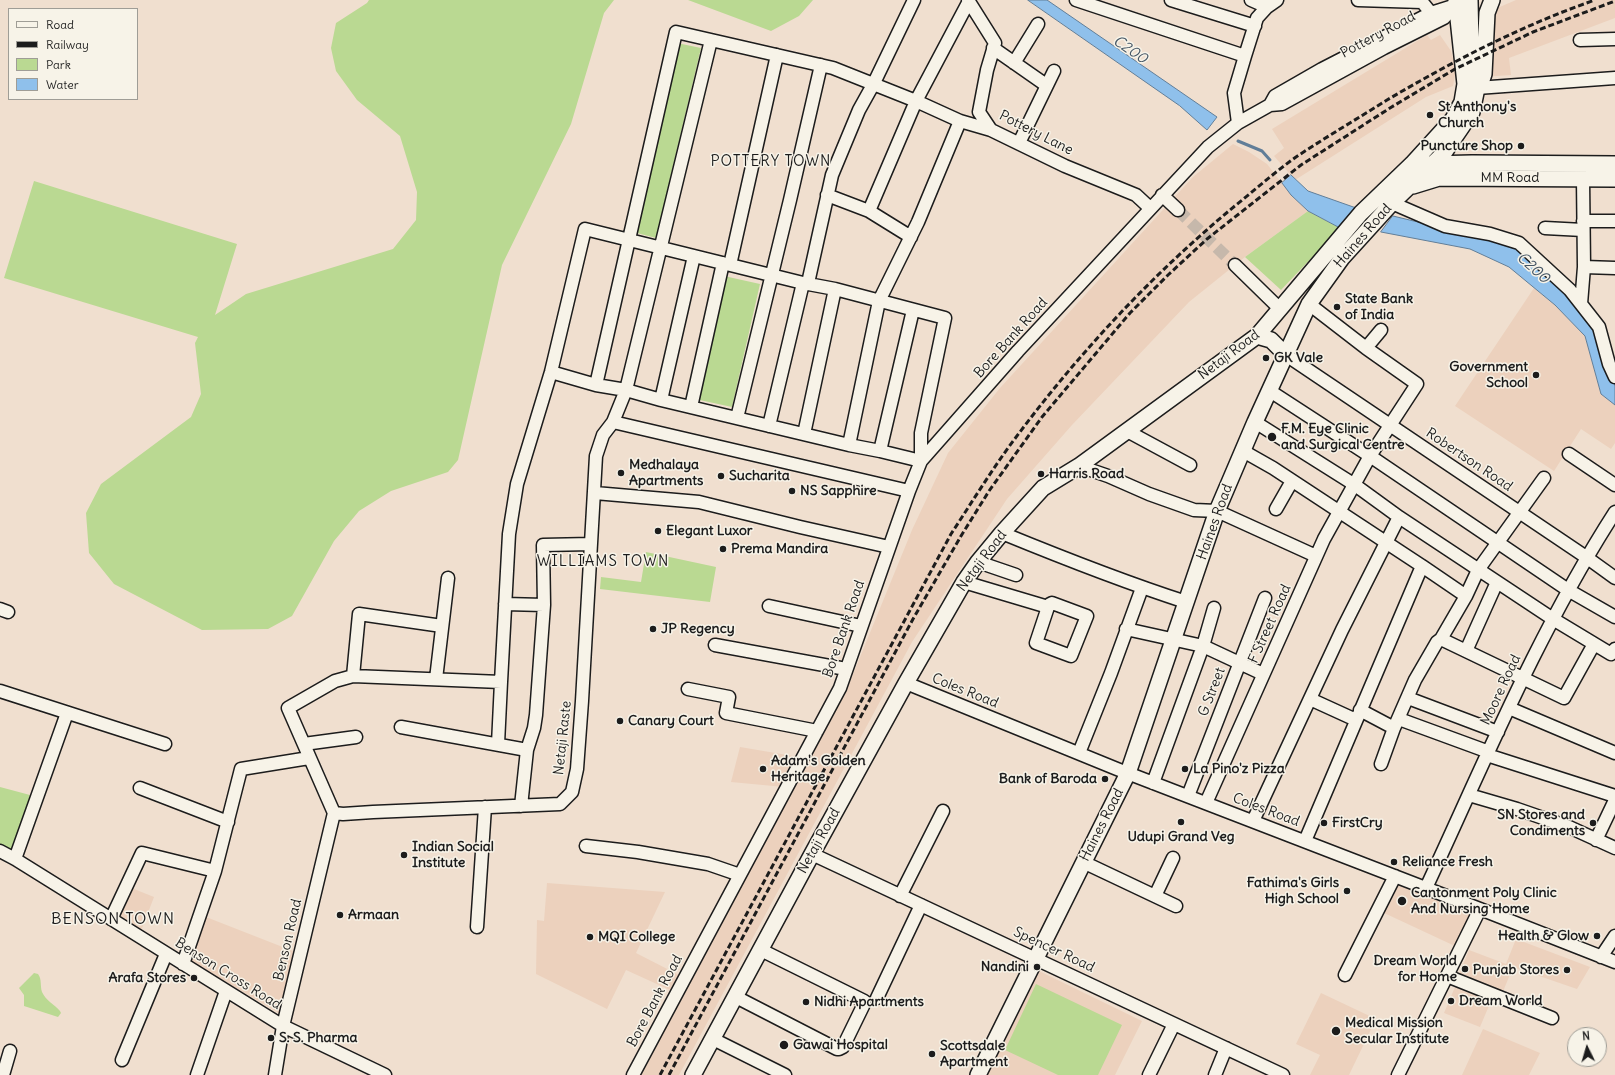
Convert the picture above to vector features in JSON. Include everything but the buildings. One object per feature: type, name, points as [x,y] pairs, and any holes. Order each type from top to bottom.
[{"type":"main road","points":[[1477,88],[1484,74],[1487,13],[1492,0]]},
{"type":"main road","points":[[1412,164],[1453,119],[1462,102],[1465,75],[1461,1]]},
{"type":"main road","name":"Haines Road","points":[[978,1075],[1128,773],[1217,512],[1255,422],[1310,304],[1342,258],[1392,203],[1444,153],[1472,112],[1477,88],[1471,44],[1461,1]]},
{"type":"main road","name":"MM Road","points":[[1412,164],[1615,164]]},
{"type":"main road","name":"Netaji Road","points":[[693,1075],[906,683],[964,582],[978,562],[1043,488],[1078,466],[1257,336],[1358,218],[1412,164]]},
{"type":"main road","name":"MM Road","points":[[1407,188],[1438,178],[1615,179]]},
{"type":"main road","points":[[1257,336],[1271,340],[1286,355]]},
{"type":"street","points":[[769,426],[832,174],[859,110],[874,83],[914,0]]},
{"type":"street","points":[[1076,0],[1245,56]]},
{"type":"street","points":[[1171,0],[1255,26]]},
{"type":"street","points":[[1251,0],[1272,3]]},
{"type":"street","points":[[1359,0],[1422,2],[1430,13]]},
{"type":"street","points":[[969,1],[995,43],[993,48],[1046,85]]},
{"type":"street","points":[[869,211],[916,100],[969,1]]},
{"type":"street","name":"Pottery Road","points":[[1270,105],[1275,96],[1322,69],[1430,13],[1461,1]]},
{"type":"street","name":"Pottery Road","points":[[1130,230],[1208,147],[1231,129],[1270,105],[1282,104],[1384,48],[1444,18],[1461,1]]},
{"type":"street","points":[[1231,129],[1234,93],[1257,18],[1272,3]]},
{"type":"street","points":[[1014,63],[1038,24]]},
{"type":"street","points":[[596,385],[676,32],[833,68],[916,100],[960,121],[991,130]]},
{"type":"street","points":[[1580,40],[1615,39]]},
{"type":"street","name":"Netaji Raste","points":[[334,813],[343,814],[560,804],[572,792],[577,768],[582,701],[596,456],[603,434],[613,422],[626,390],[711,40]]},
{"type":"street","name":"Pottery Lane","points":[[993,48],[986,70],[979,112],[991,130],[1065,166],[1136,195],[1150,208]]},
{"type":"street","points":[[691,407],[777,55]]},
{"type":"street","points":[[737,418],[821,65]]},
{"type":"street","points":[[1019,143],[1054,71]]},
{"type":"street","points":[[1477,88],[1615,78]]},
{"type":"street","points":[[849,445],[879,302],[911,237],[960,121]]},
{"type":"street","points":[[1581,304],[1584,267],[1582,179]]},
{"type":"street","points":[[827,195],[869,211],[911,237]]},
{"type":"street","points":[[1162,195],[1178,210]]},
{"type":"street","points":[[1392,203],[1446,226],[1490,234],[1519,243],[1554,274],[1599,327],[1609,346],[1609,364],[1615,377]]},
{"type":"street","points":[[1545,228],[1583,226],[1615,221]]},
{"type":"street","points":[[498,744],[509,534],[517,484],[551,372],[585,229],[835,289],[879,302],[945,318],[920,433],[921,461],[769,426],[626,390],[596,385],[551,372]]},
{"type":"street","name":"Bore Bank Road","points":[[633,1075],[840,688],[889,547],[921,461],[1018,351],[1130,230]]},
{"type":"street","points":[[662,400],[694,256]]},
{"type":"street","points":[[1235,265],[1280,309]]},
{"type":"street","points":[[1584,267],[1615,268]]},
{"type":"street","points":[[804,434],[835,289]]},
{"type":"street","points":[[1310,304],[1366,348],[1381,330]]},
{"type":"street","points":[[880,451],[914,310]]},
{"type":"street","name":"F Street Road","points":[[1206,803],[1316,556],[1370,456],[1417,384],[1366,348]]},
{"type":"street","name":"Robertson Road","points":[[1286,355],[1615,578]]},
{"type":"street","points":[[1270,391],[1498,541],[1568,590],[1615,617]]},
{"type":"street","points":[[613,422],[909,491]]},
{"type":"street","points":[[1255,422],[1355,485],[1399,517],[1553,619],[1611,654],[1615,649]]},
{"type":"street","points":[[1126,431],[1190,465]]},
{"type":"street","points":[[1243,450],[1386,542],[1466,596]]},
{"type":"street","points":[[1569,454],[1615,485]]},
{"type":"street","points":[[1078,466],[1108,476],[1149,494],[1194,510],[1217,512],[1316,556]]},
{"type":"street","points":[[1381,764],[1396,723],[1415,680],[1466,596],[1478,570],[1544,478]]},
{"type":"street","points":[[1276,509],[1292,481]]},
{"type":"street","points":[[595,493],[698,502],[889,547]]},
{"type":"street","name":"Moore Road","points":[[1426,888],[1523,678],[1586,557],[1615,512]]},
{"type":"street","points":[[1253,821],[1342,630],[1399,517]]},
{"type":"street","points":[[1002,533],[1084,567],[1186,602]]},
{"type":"street","points":[[521,806],[527,750],[534,728],[544,605],[543,544],[591,544]]},
{"type":"street","points":[[978,562],[1016,575]]},
{"type":"street","points":[[1304,841],[1422,566]]},
{"type":"street","points":[[436,679],[448,578]]},
{"type":"street","points":[[964,582],[1048,607],[1052,604],[1087,616],[1070,656],[1036,643],[1048,607]]},
{"type":"street","points":[[1466,651],[1497,582]]},
{"type":"street","points":[[1079,753],[1111,673],[1142,588]]},
{"type":"street","name":"G Street","points":[[1188,796],[1265,598]]},
{"type":"street","points":[[506,604],[544,605]]},
{"type":"street","points":[[769,606],[861,626]]},
{"type":"street","points":[[1153,783],[1203,646],[1214,608]]},
{"type":"street","points":[[353,676],[359,614],[442,626]]},
{"type":"street","points":[[1126,629],[1174,638],[1203,646],[1263,674]]},
{"type":"street","points":[[1441,639],[1564,698],[1594,644]]},
{"type":"street","points":[[715,645],[846,670]]},
{"type":"street","points":[[334,813],[288,708],[334,681],[353,676],[501,682]]},
{"type":"street","name":"Coles Road","points":[[906,683],[974,712],[1153,783],[1615,962]]},
{"type":"street","points":[[688,689],[729,698],[726,713],[817,731]]},
{"type":"street","points":[[0,691],[165,744]]},
{"type":"street","points":[[1408,698],[1498,732]]},
{"type":"street","points":[[1310,699],[1358,715],[1396,723],[1615,796]]},
{"type":"street","points":[[1509,708],[1615,753]]},
{"type":"street","points":[[15,859],[67,713]]},
{"type":"street","points":[[401,727],[527,750]]},
{"type":"street","points":[[304,744],[356,737]]},
{"type":"street","points":[[183,964],[214,871],[241,769],[309,758]]},
{"type":"street","points":[[140,788],[228,822]]},
{"type":"street","points":[[1469,795],[1517,809],[1569,828],[1615,848]]},
{"type":"street","points":[[1596,840],[1615,800]]},
{"type":"street","points":[[477,927],[485,807]]},
{"type":"street","points":[[900,896],[943,811]]},
{"type":"street","name":"Benson Road","points":[[275,1075],[283,1026],[334,813]]},
{"type":"street","points":[[586,846],[638,852],[708,864],[740,875]]},
{"type":"street","name":"Benson Cross Road","points":[[0,851],[283,1026],[385,1075]]},
{"type":"street","points":[[111,919],[142,853],[214,871]]},
{"type":"street","name":"Spencer Road","points":[[812,854],[1283,1075]]},
{"type":"street","points":[[1155,896],[1173,858]]},
{"type":"street","points":[[1083,862],[1176,906]]},
{"type":"street","points":[[1345,975],[1395,876]]},
{"type":"street","points":[[877,998],[921,905]]},
{"type":"street","points":[[1398,1075],[1480,909]]},
{"type":"street","points":[[1601,957],[1615,936]]},
{"type":"street","points":[[736,997],[836,1048],[839,1049],[843,1047],[864,1001],[761,950]]},
{"type":"street","points":[[122,1060],[166,954]]},
{"type":"street","points":[[1447,976],[1552,1018]]},
{"type":"street","points":[[197,1075],[226,991]]},
{"type":"street","points":[[1149,1075],[1174,1024]]},
{"type":"street","points":[[713,1039],[785,1075]]},
{"type":"street","points":[[1215,1075],[1226,1048]]},
{"type":"street","points":[[4,1075],[10,1051]]},
{"type":"shaded area","points":[[1516,0],[1615,0],[1615,18],[1509,58],[1511,75],[1482,77],[1474,24],[1481,21],[1495,9]]},
{"type":"shaded area","points":[[1427,35],[1431,40],[1440,35],[1451,51],[1456,70],[1453,86],[1426,97],[1295,180],[1274,156],[1284,148],[1272,129]]},
{"type":"shaded area","points":[[1233,144],[1249,152],[1267,164],[1291,195],[1308,211],[1245,257],[1189,302],[1072,425],[1007,499],[912,642],[679,1075],[637,1075],[847,689],[912,530],[948,453],[1000,388],[1193,177]]},
{"type":"shaded area","name":"Government School","points":[[1534,288],[1555,305],[1585,336],[1601,394],[1615,405],[1615,443],[1611,449],[1581,429],[1554,471],[1455,406]]},
{"type":"shaded area","name":"Adam's Golden Heritage","points":[[740,747],[799,757],[784,787],[731,782]]},
{"type":"shaded area","name":"MQI College","points":[[547,883],[665,892],[636,953],[679,975],[670,990],[626,970],[607,1009],[536,974],[537,920],[544,921]]},
{"type":"shaded area","points":[[1396,884],[1474,916],[1457,947],[1382,912]]},
{"type":"shaded area","points":[[129,887],[154,897],[141,931],[118,917]]},
{"type":"shaded area","points":[[206,917],[298,953],[282,1015],[189,960]]},
{"type":"shaded area","points":[[1516,939],[1590,967],[1577,989],[1513,967],[1502,994],[1458,977],[1469,950],[1506,964]]},
{"type":"shaded area","points":[[1039,971],[1142,1021],[1115,1075],[986,1075]]},
{"type":"shaded area","points":[[1455,987],[1491,1001],[1480,1027],[1444,1013]]},
{"type":"shaded area","name":"Medical Mission Secular Institute","points":[[1321,993],[1376,1019],[1349,1075],[1310,1075],[1320,1055],[1296,1044]]},
{"type":"shaded area","points":[[1483,1029],[1540,1053],[1529,1075],[1462,1075]]},
{"type":"green space","points":[[369,0],[614,0],[604,13],[571,124],[502,265],[458,460],[448,472],[391,491],[359,511],[334,541],[292,616],[268,629],[202,630],[114,584],[89,553],[86,513],[101,484],[191,417],[201,394],[195,343],[198,337],[4,278],[34,181],[237,244],[215,315],[246,294],[393,249],[416,220],[417,192],[400,136],[357,100],[336,71],[331,48],[336,23],[367,3]]},
{"type":"green space","points":[[688,0],[813,0],[799,16],[771,31]]},
{"type":"green space","points":[[677,43],[701,48],[656,238],[633,232]]},
{"type":"green space","points":[[1308,211],[1340,228],[1281,290],[1245,257]]},
{"type":"green space","points":[[724,276],[760,284],[732,407],[695,399]]},
{"type":"green space","points":[[646,552],[716,567],[710,602],[600,589],[601,577],[641,582]]},
{"type":"green space","points":[[0,787],[30,795],[12,854],[0,847]]},
{"type":"green space","points":[[34,973],[38,974],[39,976],[41,990],[44,995],[60,1011],[61,1013],[58,1017],[24,1006],[24,995],[19,988]]},
{"type":"green space","points":[[1036,984],[1122,1025],[1098,1075],[1058,1075],[1005,1050]]},
{"type":"water","points":[[1028,0],[1047,0],[1217,117],[1207,130],[1180,106]]},
{"type":"water","points":[[1291,175],[1308,191],[1359,209],[1340,228],[1308,211],[1291,195],[1282,183]]},
{"type":"water","points":[[1393,216],[1509,244],[1528,256],[1570,298],[1587,319],[1597,336],[1615,386],[1615,405],[1601,394],[1585,336],[1555,305],[1509,267],[1470,249],[1381,232]]},
{"type":"waterway","name":"C200","points":[[1238,141],[1262,151],[1270,160]]},
{"type":"tunnel","points":[[1178,210],[1235,265]]},
{"type":"railway","points":[[660,1075],[951,534],[1008,448],[1086,350],[1114,319],[1173,260],[1236,205],[1296,157],[1387,100],[1437,71],[1515,32],[1595,0]]},
{"type":"railway","points":[[669,1075],[913,619],[961,536],[989,491],[1042,417],[1130,313],[1207,239],[1301,165],[1390,108],[1455,69],[1533,32],[1615,1]]},
{"type":"place","name":"St Anthony's Church","points":[[1430,115]]},
{"type":"place","name":"Puncture Shop","points":[[1521,146]]},
{"type":"place","name":"State Bank of India","points":[[1337,307]]},
{"type":"place","name":"GK Vale","points":[[1266,358]]},
{"type":"place","name":"Government School","points":[[1536,375]]},
{"type":"place","name":"F.M. Eye Clinic and Surgical Centre","points":[[1272,437]]},
{"type":"place","name":"Medhalaya Apartments","points":[[621,473]]},
{"type":"place","name":"Harris Road","points":[[1041,474]]},
{"type":"place","name":"Sucharita","points":[[721,476]]},
{"type":"place","name":"NS Sapphire","points":[[792,491]]},
{"type":"place","name":"Elegant Luxor","points":[[658,531]]},
{"type":"place","name":"Prema Mandira","points":[[723,549]]},
{"type":"place","name":"JP Regency","points":[[653,629]]},
{"type":"place","name":"Canary Court","points":[[620,721]]},
{"type":"place","name":"Adam's Golden Heritage","points":[[763,769]]},
{"type":"place","name":"La Pino'z Pizza","points":[[1185,769]]},
{"type":"place","name":"Bank of Baroda","points":[[1105,779]]},
{"type":"place","name":"Udupi Grand Veg","points":[[1181,822]]},
{"type":"place","name":"FirstCry","points":[[1324,823]]},
{"type":"place","name":"SN Stores and Condiments","points":[[1593,823]]},
{"type":"place","name":"Indian Social Institute","points":[[404,855]]},
{"type":"place","name":"Reliance Fresh","points":[[1394,862]]},
{"type":"place","name":"Fathima's Girls High School","points":[[1347,891]]},
{"type":"place","name":"Cantonment Poly Clinic And Nursing Home","points":[[1402,901]]},
{"type":"place","name":"Armaan","points":[[340,915]]},
{"type":"place","name":"Health & Glow","points":[[1597,936]]},
{"type":"place","name":"MQI College","points":[[590,937]]},
{"type":"place","name":"Nandini","points":[[1037,967]]},
{"type":"place","name":"Dream World for Home","points":[[1465,969]]},
{"type":"place","name":"Punjab Stores","points":[[1567,970]]},
{"type":"place","name":"Arafa Stores","points":[[194,978]]},
{"type":"place","name":"Dream World","points":[[1451,1001]]},
{"type":"place","name":"Nidhi Apartments","points":[[806,1002]]},
{"type":"place","name":"Medical Mission Secular Institute","points":[[1336,1031]]},
{"type":"place","name":"S. S. Pharma","points":[[271,1038]]},
{"type":"place","name":"Gawai Hospital","points":[[784,1045]]},
{"type":"place","name":"Scottsdale Apartment","points":[[932,1054]]},
{"type":"district","name":"POTTERY TOWN","points":[[771,162]]},
{"type":"district","name":"WILLIAMS TOWN","points":[[603,562]]},
{"type":"district","name":"BENSON TOWN","points":[[113,919]]}]
